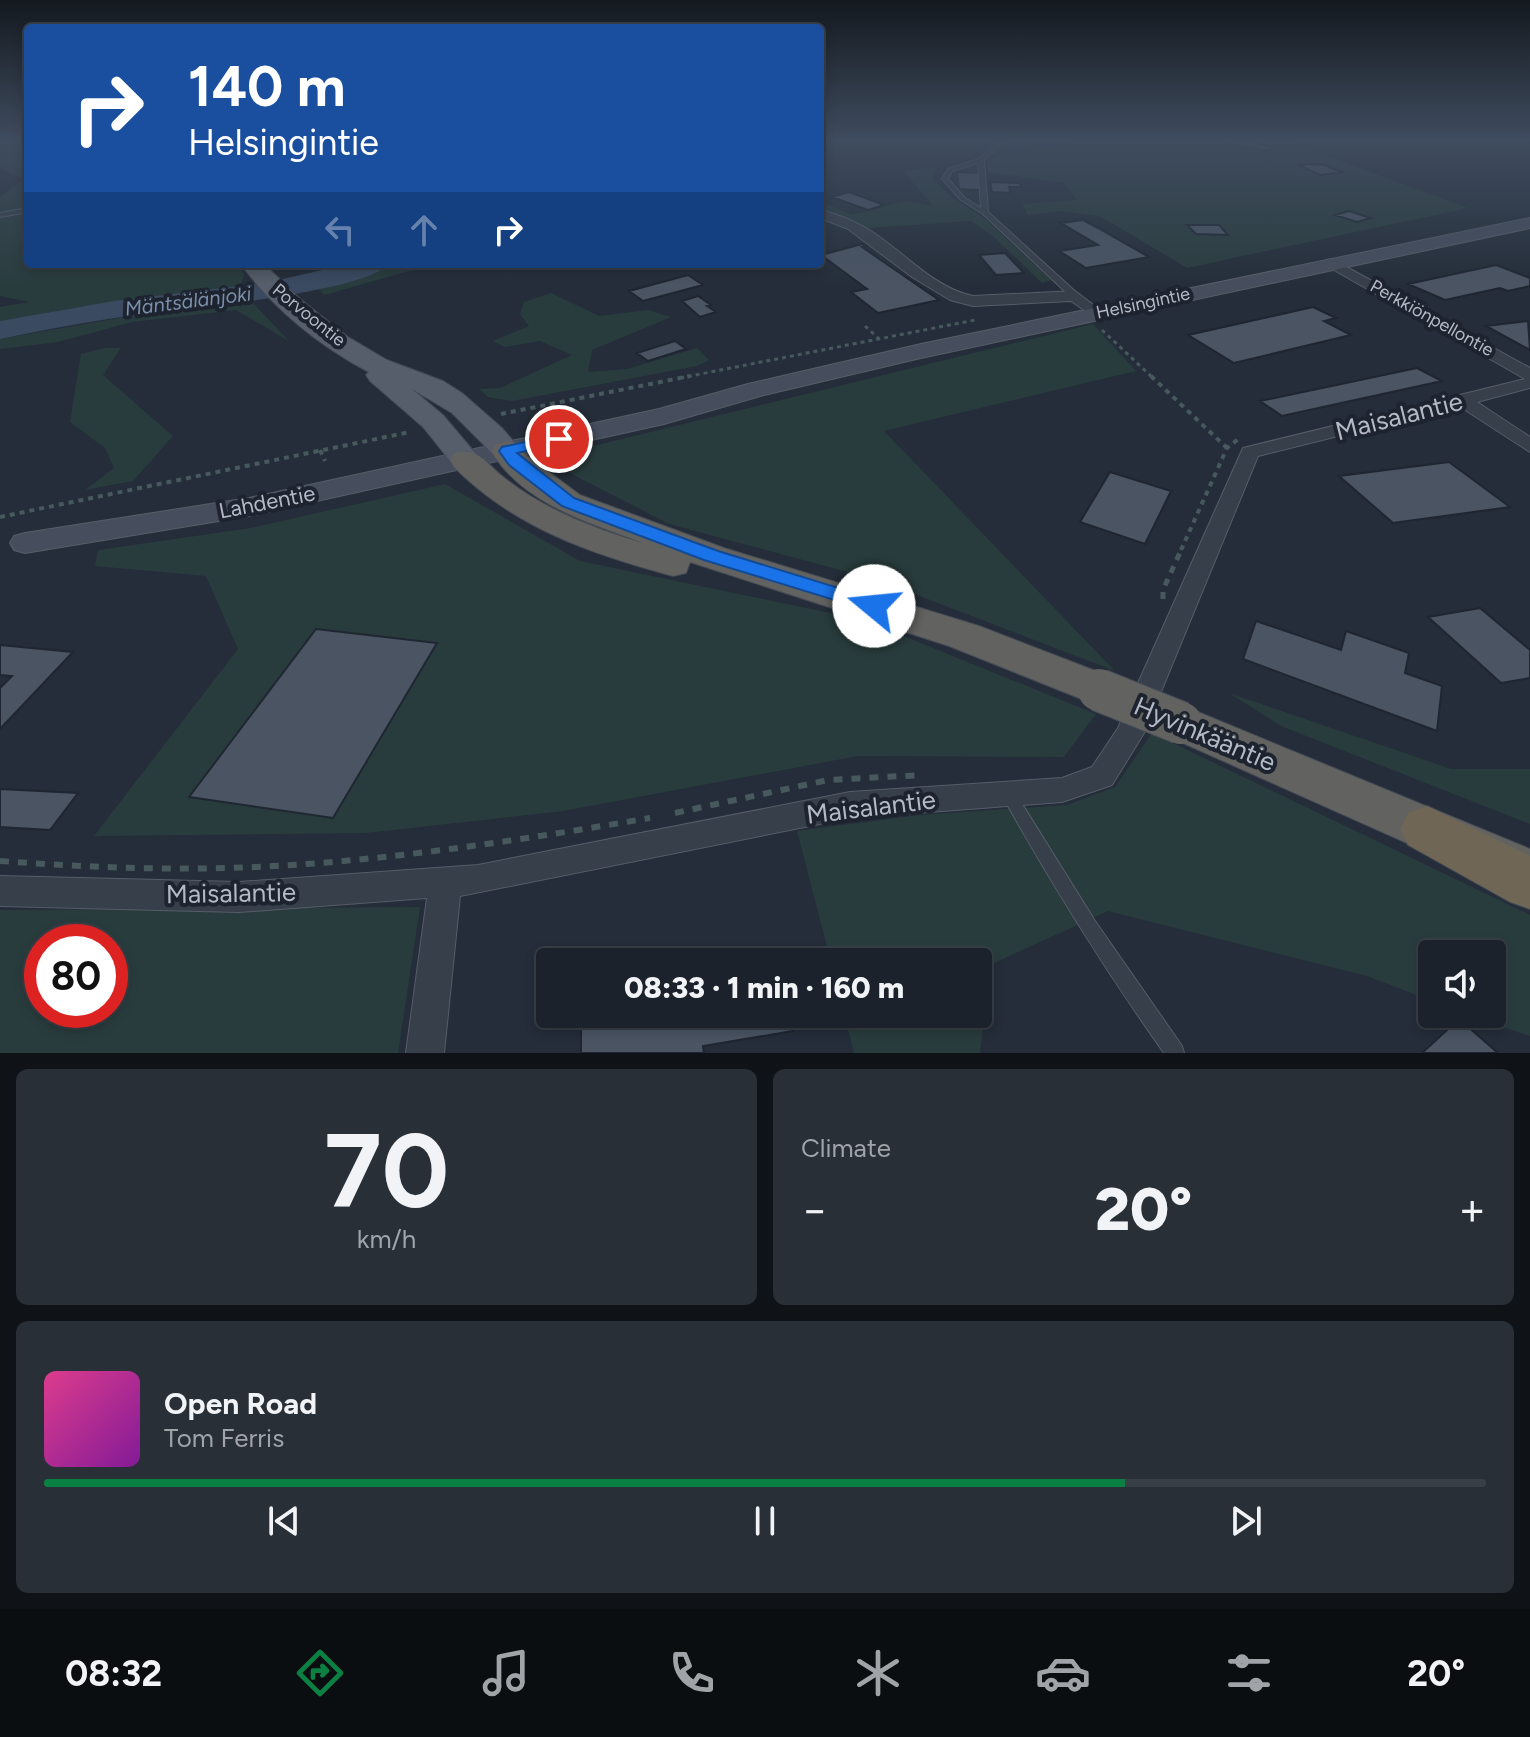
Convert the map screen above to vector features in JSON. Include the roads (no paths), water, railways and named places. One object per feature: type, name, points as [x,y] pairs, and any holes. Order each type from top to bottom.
[{"type":"highway","name":"Hyvinkääntie","points":[[453,444],[489,485],[542,520],[622,550],[693,570],[874,606]]},
{"type":"highway","name":"Hyvinkääntie","points":[[502,444],[514,462],[568,502],[711,556],[964,636],[1181,723],[1530,874]]},
{"type":"highway","points":[[1427,829],[1530,884]]},
{"type":"main road","name":"Helsingintie","points":[[502,444],[664,416],[757,389],[1085,308],[1530,223]]},
{"type":"main road","name":"Porvoontie","points":[[257,269],[290,303],[370,363],[453,444]]},
{"type":"main road","name":"Porvoontie","points":[[370,363],[435,389],[502,444]]},
{"type":"main road","name":"Lahdentie","points":[[13,546],[249,507],[453,444],[502,444]]},
{"type":"street","points":[[824,215],[853,226],[917,274],[955,297],[973,301],[1085,308]]},
{"type":"street","name":"Perkkiönpellontie","points":[[1332,263],[1530,375]]},
{"type":"street","name":"Maisalantie","points":[[0,891],[239,897],[478,880],[850,805],[1062,790],[1102,776],[1130,733],[1250,452],[1530,383]]},
{"type":"street","points":[[1462,400],[1530,446]]},
{"type":"street","points":[[425,1053],[445,883]]},
{"type":"lane","points":[[954,189],[985,213],[1085,308]]},
{"type":"lane","points":[[983,189],[985,213]]},
{"type":"lane","points":[[0,215],[24,211]]},
{"type":"lane","points":[[1008,794],[1123,979],[1175,1053]]},
{"type":"waterway","name":"Mäntsälänjoki","points":[[0,330],[114,310],[293,286],[363,268]]}]
